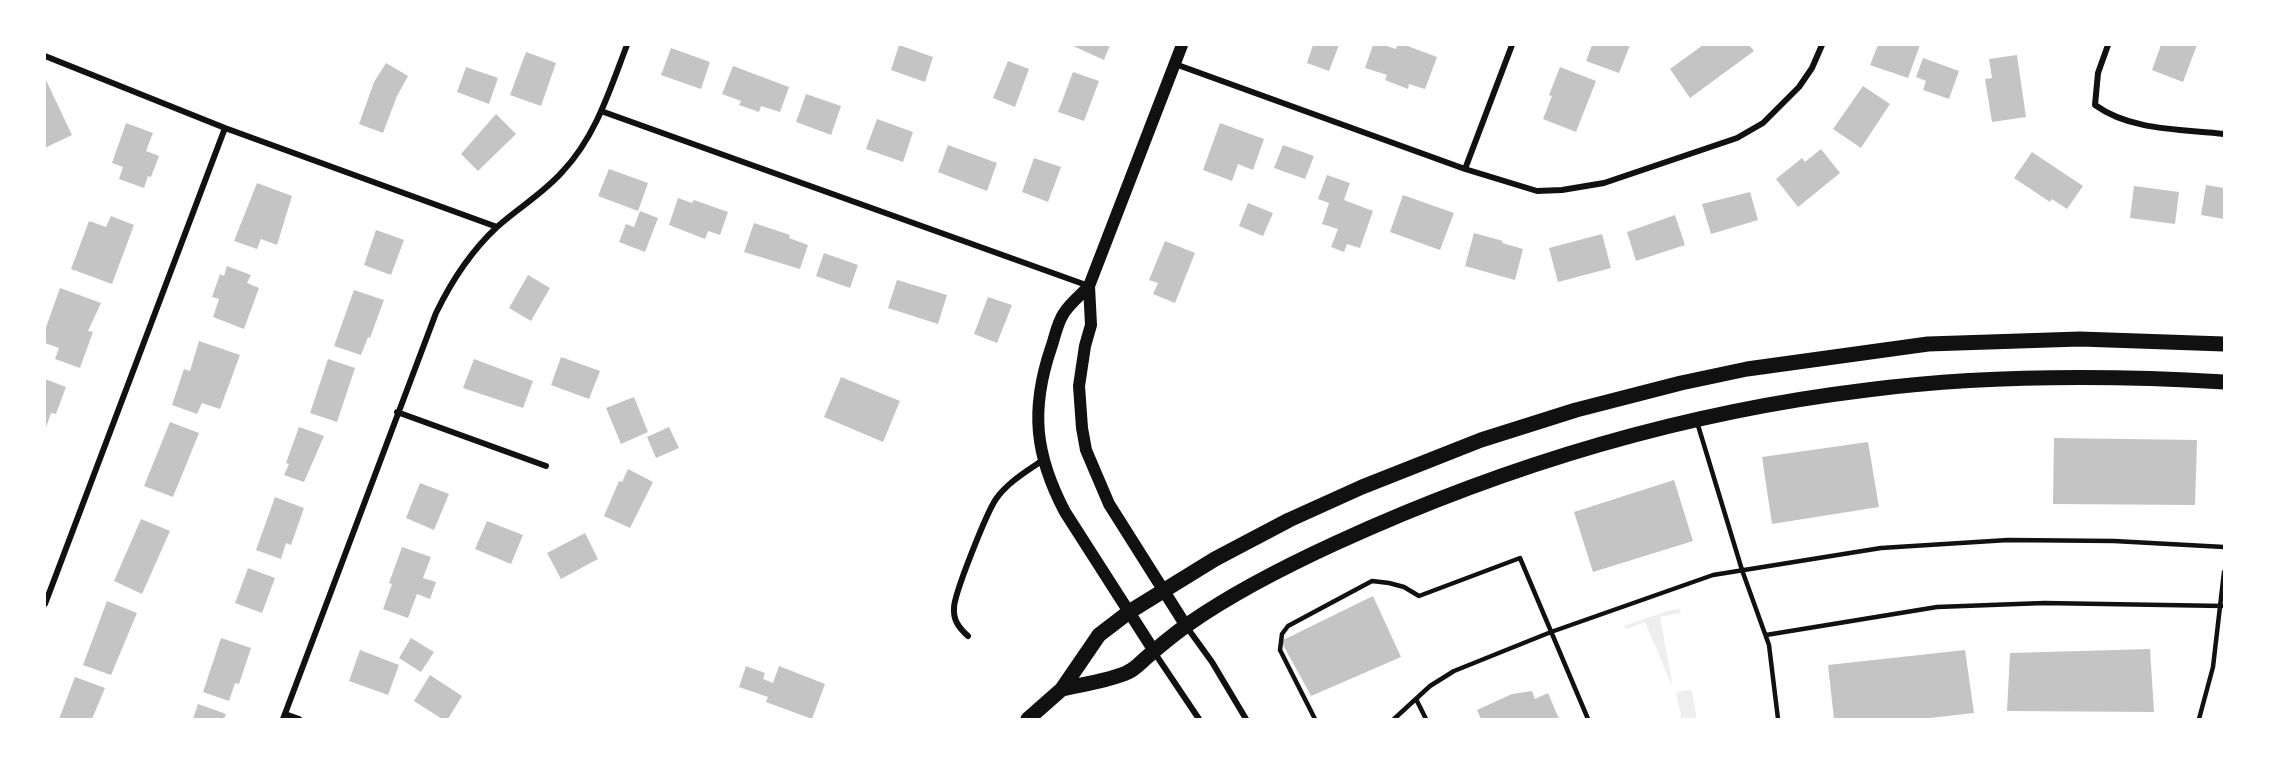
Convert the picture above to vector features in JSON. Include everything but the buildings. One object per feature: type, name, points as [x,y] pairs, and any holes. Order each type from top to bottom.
[{"type":"main road","points":[[1154,651],[1065,512],[1054,490],[1038,438],[1038,417],[1044,374],[1063,314],[1089,286],[1182,45]]},
{"type":"main road","points":[[1089,286],[1091,325],[1085,346],[1079,386],[1086,450],[1109,504],[1186,626]]},
{"type":"main road","points":[[1028,719],[1062,689],[1099,635],[1162,590],[1215,559],[1278,526],[1362,487],[1481,440],[1576,410],[1681,383],[1813,358],[1928,344],[2080,339],[2224,344]]},
{"type":"main road","points":[[1062,689],[1128,672],[1222,601],[1336,543],[1436,500],[1558,457],[1697,421],[1818,396],[1934,383],[2064,378],[2142,378],[2224,382]]},
{"type":"street","points":[[299,719],[284,716],[397,412],[451,281],[468,257],[497,227],[563,172],[584,146],[601,111],[627,45]]},
{"type":"street","points":[[1465,168],[1512,45]]},
{"type":"street","points":[[1174,63],[1465,168],[1537,191],[1562,190],[1604,183],[1737,138],[1763,123],[1799,87],[1812,68],[1822,45]]},
{"type":"street","points":[[2108,45],[2098,73],[2095,105],[2108,114],[2140,124],[2224,134]]},
{"type":"street","points":[[45,56],[225,128],[497,227]]},
{"type":"street","points":[[601,111],[1089,286]]},
{"type":"street","points":[[45,604],[225,128]]},
{"type":"street","points":[[397,412],[546,466]]},
{"type":"street","points":[[968,636],[957,624],[953,609],[954,601],[987,517],[1004,490],[1043,460]]},
{"type":"street","points":[[1186,626],[1212,662],[1246,719]]},
{"type":"street","points":[[1154,651],[1199,719]]},
{"type":"lane","points":[[1697,421],[1742,570],[1766,635],[1778,719]]},
{"type":"lane","points":[[1394,719],[1430,686],[1454,671],[1551,632],[1713,575],[1881,548],[2008,540],[2114,541],[2224,547]]},
{"type":"lane","points":[[1315,719],[1280,650],[1282,634],[1288,626],[1372,581],[1404,587],[1419,596],[1520,558],[1588,719]]},
{"type":"lane","points":[[2199,719],[2213,667],[2223,606],[2224,572]]},
{"type":"lane","points":[[1766,635],[1937,608],[2044,603],[2223,606]]},
{"type":"lane","points":[[1416,699],[1426,719]]},
{"type":"shaded area","points":[[1681,609],[1680,613],[1660,617],[1673,688],[1645,622],[1627,629],[1623,626],[1671,610]]},
{"type":"shaded area","points":[[1692,691],[1697,719],[1680,719],[1681,714],[1676,695],[1678,692]]}]
